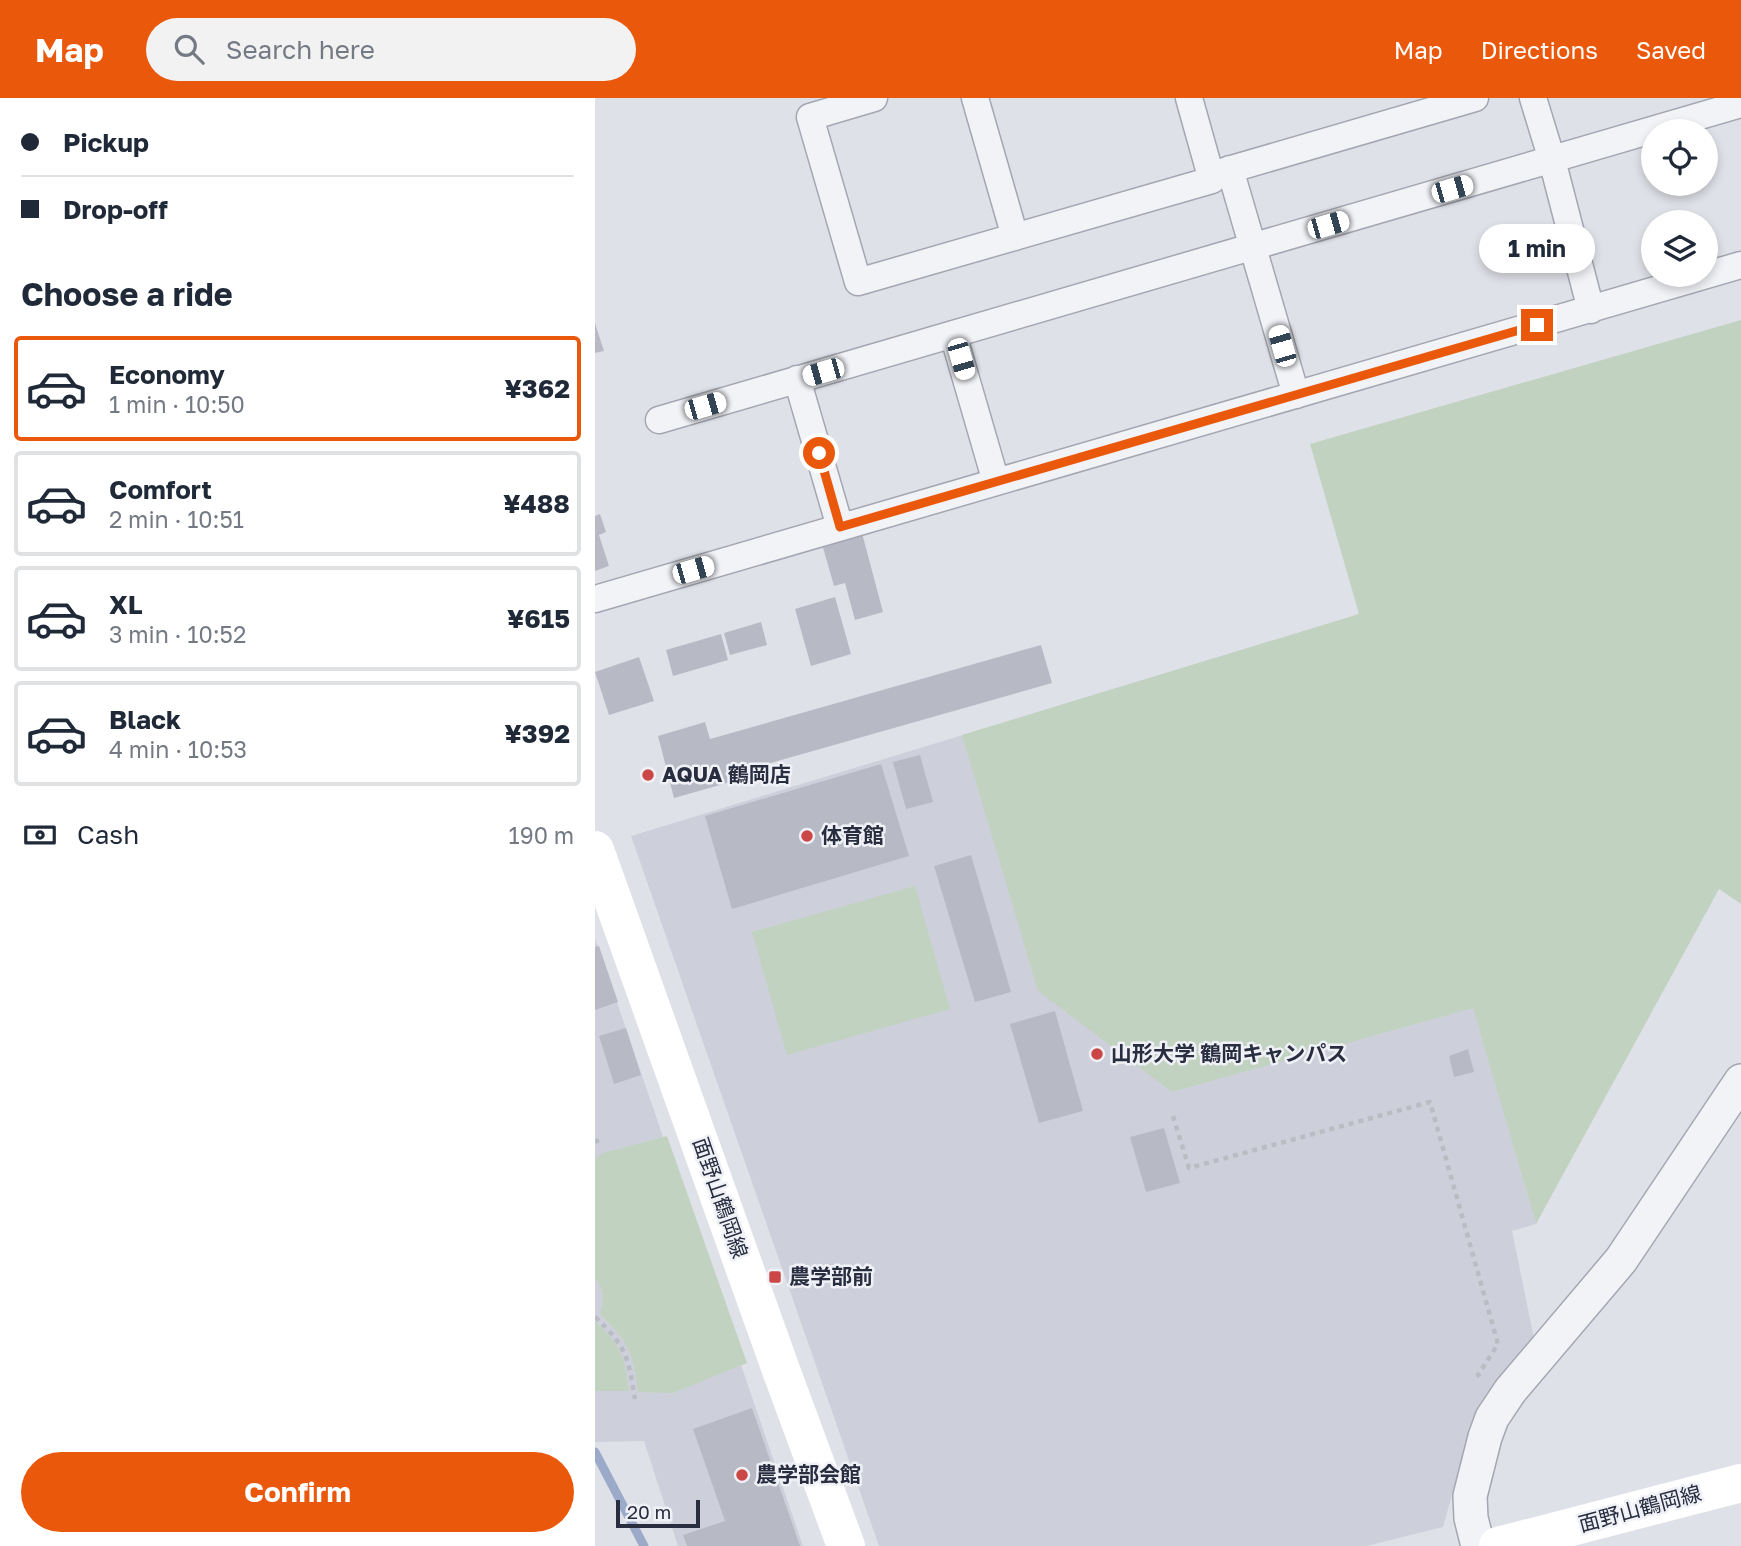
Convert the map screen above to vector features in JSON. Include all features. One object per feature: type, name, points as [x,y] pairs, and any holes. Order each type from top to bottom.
[{"type":"main road","name":"面野山鶴岡線","points":[[595,850],[846,1546]]},
{"type":"main road","name":"面野山鶴岡線","points":[[1498,1546],[1741,1483]]},
{"type":"street","points":[[874,98],[810,117],[858,282],[1212,180],[1221,172],[1475,98]]},
{"type":"street","points":[[975,98],[1015,237]]},
{"type":"street","points":[[1189,98],[1253,247],[1296,395]]},
{"type":"street","points":[[1533,98],[1591,310]]},
{"type":"street","points":[[659,419],[1741,104]]},
{"type":"street","points":[[595,599],[1741,265]]},
{"type":"street","points":[[953,334],[996,482]]},
{"type":"street","points":[[797,379],[840,527]]},
{"type":"street","points":[[1478,1546],[1471,1518],[1470,1496],[1485,1437],[1504,1400],[1621,1260],[1741,1081]]},
{"type":"path","points":[[1173,1116],[1189,1168],[1430,1102],[1498,1344],[1478,1375],[1504,1400]]},
{"type":"path","points":[[595,1317],[623,1347],[629,1361],[635,1399]]},
{"type":"shaded area","name":"山形大学 鶴岡キャンパス","points":[[1360,614],[1536,1224],[1512,1231],[1535,1343],[1474,1417],[1443,1527],[1367,1546],[879,1546],[631,836]]},
{"type":"shaded area","points":[[595,938],[803,1546],[678,1546],[644,1441],[595,1442]]},
{"type":"green space","points":[[1741,320],[1741,904],[1719,889],[1536,1224],[1473,1008],[1172,1092],[1038,991],[962,735],[1359,614],[1310,444]]},
{"type":"green space","points":[[915,886],[950,1009],[787,1055],[752,932]]},
{"type":"green space","points":[[667,1136],[747,1363],[673,1393],[638,1392],[628,1349],[600,1314],[603,1295],[595,1279],[595,1159],[603,1153]]},
{"type":"green space","points":[[595,1321],[620,1352],[629,1391],[595,1391]]},
{"type":"building","points":[[595,323],[604,351],[595,353]]},
{"type":"building","points":[[600,514],[606,532],[599,535],[609,566],[595,571],[595,516]]},
{"type":"building","points":[[862,533],[883,612],[855,620],[845,583],[834,586],[822,544]]},
{"type":"building","points":[[835,597],[851,654],[811,666],[795,609]]},
{"type":"building","points":[[761,622],[767,645],[730,655],[724,633]]},
{"type":"building","points":[[721,634],[728,660],[673,676],[666,650]]},
{"type":"building","points":[[1041,645],[1052,683],[739,772],[741,779],[674,798],[658,736],[705,722],[710,739]]},
{"type":"building","points":[[639,657],[654,701],[609,715],[595,672]]},
{"type":"building","points":[[920,755],[933,802],[906,809],[893,762]]},
{"type":"building","name":"体育館","points":[[881,764],[909,856],[732,909],[705,816]]},
{"type":"building","points":[[971,855],[1011,992],[975,1002],[934,866]]},
{"type":"building","points":[[599,946],[618,1002],[595,1010],[595,947]]},
{"type":"building","points":[[1055,1011],[1083,1111],[1039,1123],[1010,1024]]},
{"type":"building","points":[[626,1028],[641,1075],[614,1084],[599,1036]]},
{"type":"building","points":[[1468,1049],[1474,1072],[1454,1077],[1449,1056]]},
{"type":"building","points":[[1164,1128],[1180,1183],[1146,1192],[1130,1137]]},
{"type":"building","name":"農学部会館","points":[[752,1408],[800,1546],[687,1546],[683,1535],[725,1521],[693,1429]]},
{"type":"waterway","points":[[595,1452],[644,1546]]},
{"type":"place","name":"AQUA 鶴岡店","points":[[648,775]]},
{"type":"place","name":"体育館","points":[[807,836]]},
{"type":"place","name":"山形大学 鶴岡キャンパス","points":[[1097,1054]]},
{"type":"place","name":"農学部前","points":[[775,1277]]},
{"type":"place","name":"農学部会館","points":[[742,1475]]},
{"type":"route","points":[[819,453],[840,527],[1537,325]]}]
